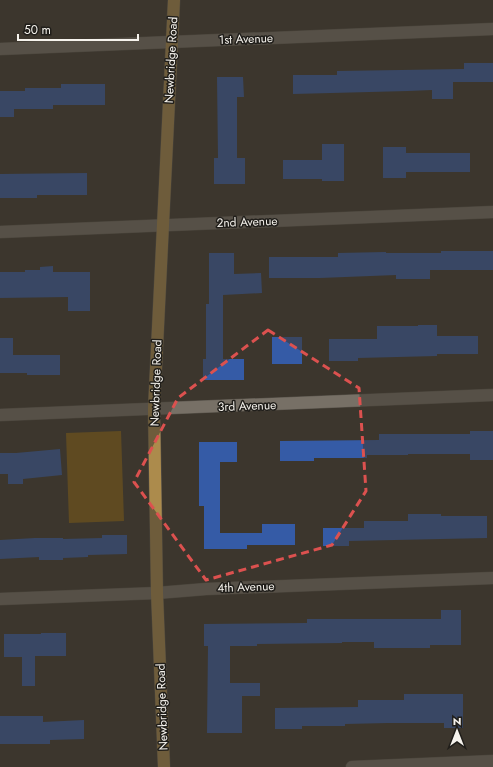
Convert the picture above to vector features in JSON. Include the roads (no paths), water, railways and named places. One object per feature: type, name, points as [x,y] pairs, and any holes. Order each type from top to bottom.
[{"type":"main road","name":"Newbridge Road","points":[[164,767],[157,593],[154,409],[174,0]]},
{"type":"street","name":"1st Avenue","points":[[0,49],[493,29]]},
{"type":"street","name":"2nd Avenue","points":[[0,232],[493,212]]},
{"type":"street","name":"3rd Avenue","points":[[0,415],[493,396]]},
{"type":"street","name":"4th Avenue","points":[[0,599],[157,593],[206,589],[493,578]]},
{"type":"street","points":[[352,767],[493,761]]}]
